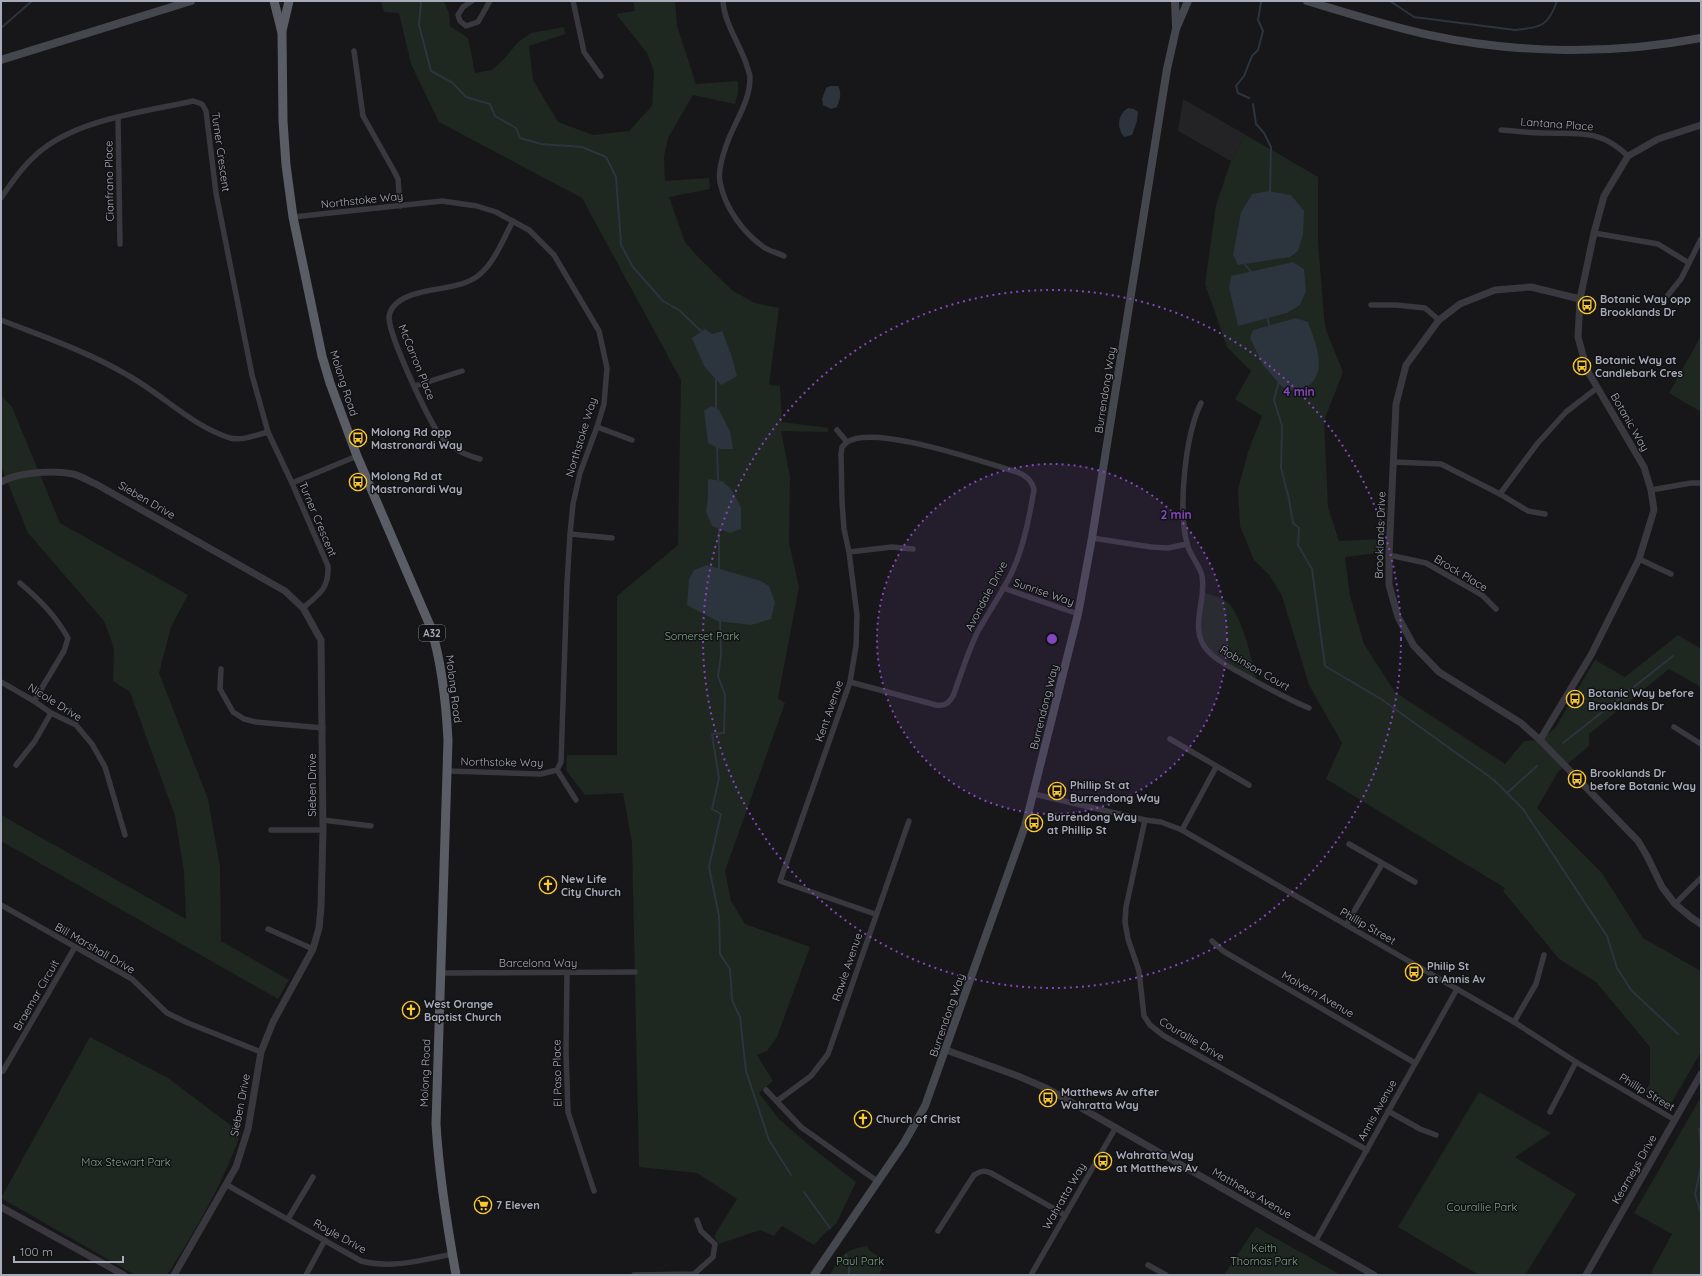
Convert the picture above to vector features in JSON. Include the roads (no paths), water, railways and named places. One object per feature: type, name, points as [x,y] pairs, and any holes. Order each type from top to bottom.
[{"type":"highway","name":"Molong Road","points":[[274,1],[282,34]]},
{"type":"highway","name":"Molong Road","points":[[289,1],[282,34],[283,121],[286,165],[293,217],[322,356],[330,383],[357,456],[419,599],[436,645],[443,677],[446,709],[447,771],[436,1124],[440,1176],[456,1275]]},
{"type":"main road","points":[[1,60],[191,1]]},
{"type":"main road","name":"Burrendong Way","points":[[1175,1],[1176,29]]},
{"type":"main road","name":"Burrendong Way","points":[[814,1275],[904,1143],[926,1106],[1025,826],[1078,614],[1092,538],[1167,69],[1176,29],[1188,1]]},
{"type":"main road","points":[[1307,1],[1424,33],[1500,46],[1546,49],[1600,49],[1652,45],[1701,38]]},
{"type":"street","points":[[472,1],[463,7],[458,15],[460,20],[466,26],[478,22],[490,1]]},
{"type":"street","points":[[572,1],[584,52],[601,76]]},
{"type":"street","points":[[723,1],[728,23],[741,48],[750,77],[741,115],[725,149],[721,166],[720,181],[728,205],[743,229],[766,248],[784,256]]},
{"type":"street","points":[[354,51],[363,116],[398,179],[400,206]]},
{"type":"street","name":"Turner Crescent","points":[[1,198],[14,178],[37,153],[53,141],[94,123],[193,102],[202,104],[206,111],[216,193],[252,375],[268,432],[328,566],[328,578],[323,591],[304,608]]},
{"type":"street","name":"Cianfrano Place","points":[[118,118],[120,244]]},
{"type":"street","name":"Botanic Way","points":[[1540,740],[1591,655],[1639,559],[1654,510],[1651,490],[1644,467],[1587,370],[1578,337],[1580,299],[1594,233],[1604,196],[1628,156],[1658,139],[1701,124]]},
{"type":"street","name":"Lantana Place","points":[[1501,130],[1543,133],[1584,133],[1610,141],[1628,156]]},
{"type":"street","name":"Northstoke Way","points":[[293,217],[442,201],[477,206],[496,212],[529,230],[554,255],[599,331],[607,368],[604,404],[580,473],[573,504],[570,534],[567,583],[562,760],[557,770],[541,774],[447,771]]},
{"type":"street","name":"McCarron Place","points":[[480,459],[463,454],[443,439],[429,418],[392,333],[388,317],[392,308],[401,299],[478,276],[489,266],[512,221]]},
{"type":"street","points":[[1594,233],[1658,244],[1689,263]]},
{"type":"street","points":[[1668,295],[1681,279],[1701,239]]},
{"type":"street","name":"Brooklands Drive","points":[[1580,299],[1531,288],[1495,290],[1460,304],[1439,320],[1406,365],[1396,404],[1389,555],[1391,591],[1398,617],[1414,646],[1438,672],[1521,723],[1540,740],[1638,841],[1648,856],[1662,887],[1675,904],[1701,924]]},
{"type":"street","points":[[1371,305],[1396,305],[1425,308],[1439,320]]},
{"type":"street","points":[[1,320],[86,353],[130,376],[187,416],[222,435],[243,439],[268,432]]},
{"type":"street","points":[[415,386],[462,371]]},
{"type":"street","points":[[1500,494],[1542,439],[1566,412],[1597,388]]},
{"type":"street","name":"Robinson Court","points":[[1201,403],[1194,417],[1184,478],[1182,504],[1187,544],[1202,576],[1203,592],[1198,617],[1200,637],[1208,652],[1222,662],[1289,700],[1309,708]]},
{"type":"street","points":[[597,427],[632,440]]},
{"type":"street","points":[[837,430],[847,442]]},
{"type":"street","name":"Avondale Drive","points":[[847,442],[852,439],[864,437],[883,437],[903,440],[1017,472],[1029,478],[1034,490],[1026,532],[1016,560],[1003,588],[971,647],[953,696],[949,702],[944,706],[932,704],[850,682]]},
{"type":"street","name":"Kent Avenue","points":[[847,442],[842,447],[841,454],[842,502],[844,529],[849,552],[857,616],[856,646],[850,682],[780,881],[876,914]]},
{"type":"street","points":[[292,483],[357,456]]},
{"type":"street","points":[[1393,462],[1441,464],[1500,494],[1528,511],[1545,514]]},
{"type":"street","name":"Sieben Drive","points":[[1,482],[32,473],[51,473],[73,474],[96,484],[285,591],[304,608],[321,640],[323,830],[319,928],[313,949],[273,1022],[262,1052],[248,1129],[236,1167],[174,1275]]},
{"type":"street","points":[[1651,490],[1691,483],[1701,483]]},
{"type":"street","points":[[570,534],[612,538]]},
{"type":"street","points":[[1092,538],[1151,548],[1168,548],[1187,544]]},
{"type":"street","points":[[849,552],[892,547],[913,549]]},
{"type":"street","name":"Brock Place","points":[[1389,555],[1426,563],[1482,595],[1496,609]]},
{"type":"street","points":[[1639,559],[1671,574]]},
{"type":"street","points":[[20,583],[40,600],[60,623],[68,638],[64,651],[34,701]]},
{"type":"street","name":"Sunrise Way","points":[[1003,588],[1078,614]]},
{"type":"street","points":[[221,669],[220,689],[233,712],[244,719],[256,722],[323,728]]},
{"type":"street","name":"Nicole Drive","points":[[1,682],[34,701],[51,713],[76,725],[92,744],[105,767],[125,836]]},
{"type":"street","points":[[16,764],[35,741],[51,713]]},
{"type":"street","points":[[1674,727],[1701,744]]},
{"type":"street","points":[[1170,739],[1249,785]]},
{"type":"street","points":[[1182,830],[1216,767]]},
{"type":"street","name":"Northstoke Way","points":[[557,770],[576,800]]},
{"type":"street","name":"Phillip Street","points":[[1034,794],[1144,820],[1161,822],[1182,830],[1514,1022],[1576,1062],[1675,1120]]},
{"type":"street","points":[[323,820],[371,826]]},
{"type":"street","name":"Courallie Drive","points":[[1144,820],[1126,907],[1125,922],[1128,939],[1139,971],[1144,1016],[1150,1025],[1164,1036],[1367,1150]]},
{"type":"street","name":"Rawle Avenue","points":[[777,1101],[811,1076],[828,1054],[909,821]]},
{"type":"street","points":[[271,830],[323,830]]},
{"type":"street","points":[[1349,844],[1415,882]]},
{"type":"street","points":[[1346,925],[1382,864]]},
{"type":"street","points":[[1675,904],[1701,878]]},
{"type":"street","name":"Bill Marshall Drive","points":[[1,905],[132,979],[167,1013],[188,1023],[262,1052]]},
{"type":"street","points":[[268,929],[313,949]]},
{"type":"street","name":"Malvern Avenue","points":[[1212,941],[1223,951],[1416,1063]]},
{"type":"street","name":"Braemar Circuit","points":[[1,1072],[3,1071],[75,947]]},
{"type":"street","points":[[1514,1022],[1536,984],[1544,955]]},
{"type":"street","name":"Barcelona Way","points":[[441,973],[635,972]]},
{"type":"street","name":"El Paso Place","points":[[567,973],[566,1052],[568,1112],[594,1192]]},
{"type":"street","name":"Annis Avenue","points":[[1315,1242],[1457,989]]},
{"type":"street","name":"Matthews Avenue","points":[[946,1050],[1038,1084],[1374,1275]]},
{"type":"street","points":[[1550,1112],[1576,1062]]},
{"type":"street","name":"Kearneys Drive","points":[[1586,1275],[1701,1074]]},
{"type":"street","points":[[766,1090],[801,1127],[877,1181]]},
{"type":"street","points":[[1388,1111],[1420,1129],[1436,1135]]},
{"type":"street","name":"Wahratta Way","points":[[1031,1275],[1116,1127]]},
{"type":"street","points":[[938,1232],[974,1175],[980,1171],[991,1173],[1065,1215]]},
{"type":"street","points":[[288,1219],[313,1177]]},
{"type":"street","name":"Royle Drive","points":[[226,1185],[361,1261],[376,1265],[394,1265],[452,1254]]},
{"type":"street","points":[[1,1207],[124,1275]]},
{"type":"street","points":[[634,1275],[694,1274],[713,1257],[715,1244],[701,1231],[697,1220]]},
{"type":"street","points":[[306,1275],[325,1240]]},
{"type":"street","points":[[1148,1265],[1166,1275]]},
{"type":"waterway","points":[[1,28],[32,1]]},
{"type":"waterway","points":[[419,1],[421,3],[419,25],[431,71],[453,83],[466,97],[490,104],[495,116],[516,128],[520,138],[541,144],[582,147],[606,157],[616,177],[621,245],[633,267],[663,301],[679,310],[702,332]]},
{"type":"waterway","points":[[1390,1],[1414,17],[1515,30],[1531,28],[1547,21],[1554,10],[1557,1]]},
{"type":"waterway","points":[[1249,98],[1238,93],[1236,86],[1244,76],[1252,56],[1258,50],[1263,31],[1258,20],[1261,2]]},
{"type":"waterway","points":[[1253,104],[1256,124],[1264,133],[1271,147],[1270,193]]},
{"type":"waterway","points":[[1244,263],[1251,272]]},
{"type":"waterway","points":[[1267,317],[1270,328]]},
{"type":"waterway","points":[[716,377],[716,411]]},
{"type":"waterway","points":[[1279,381],[1274,400],[1282,426],[1281,468],[1289,499],[1293,523],[1299,528],[1298,545],[1312,569],[1325,666],[1381,699],[1494,780],[1523,809],[1607,936],[1617,968],[1631,990],[1678,1034]]},
{"type":"waterway","points":[[717,445],[718,483]]},
{"type":"waterway","points":[[719,527],[719,571]]},
{"type":"waterway","points":[[720,619],[721,655],[718,676],[725,695],[724,733],[712,734],[719,778],[712,809],[721,814],[709,867],[719,916],[720,954],[730,969],[732,1000],[740,1017],[746,1071],[769,1140],[791,1175]]},
{"type":"waterway","points":[[1563,743],[1673,656]]},
{"type":"waterway","points":[[1507,793],[1537,766]]},
{"type":"waterway","points":[[1699,1129],[1701,1146]]},
{"type":"waterway","points":[[1701,1167],[1695,1194],[1701,1213]]},
{"type":"waterway","points":[[804,1192],[830,1228]]},
{"type":"waterway","points":[[846,1255],[849,1264],[849,1275]]},
{"type":"place","name":"Botanic Way opp Brooklands Dr","points":[[1587,305]]},
{"type":"place","name":"Botanic Way at Candlebark Cres","points":[[1582,366]]},
{"type":"place","name":"Molong Rd opp Mastronardi Way","points":[[358,438]]},
{"type":"place","name":"Molong Rd at Mastronardi Way","points":[[358,482]]},
{"type":"place","name":"Botanic Way before Brooklands Dr","points":[[1575,699]]},
{"type":"place","name":"Brooklands Dr before Botanic Way","points":[[1577,779]]},
{"type":"place","name":"Phillip St at Burrendong Way","points":[[1057,791]]},
{"type":"place","name":"Burrendong Way at Phillip St","points":[[1034,823]]},
{"type":"place","name":"New Life City Church","points":[[548,885]]},
{"type":"place","name":"Philip St at Annis Av","points":[[1414,972]]},
{"type":"place","name":"West Orange Baptist Church","points":[[411,1010]]},
{"type":"place","name":"Matthews Av after Wahratta Way","points":[[1048,1098]]},
{"type":"place","name":"Church of Christ","points":[[863,1119]]},
{"type":"place","name":"Wahratta Way at Matthews Av","points":[[1103,1161]]},
{"type":"place","name":"7 Eleven","points":[[483,1205]]},
{"type":"park label","name":"Somerset Park","points":[[702,636]]},
{"type":"park label","name":"Max Stewart Park","points":[[126,1162]]},
{"type":"park label","name":"Courallie Park","points":[[1482,1207]]},
{"type":"park label","name":"Keith Thomas Park","points":[[1264,1254]]},
{"type":"park label","name":"Paul Park","points":[[860,1261]]}]
